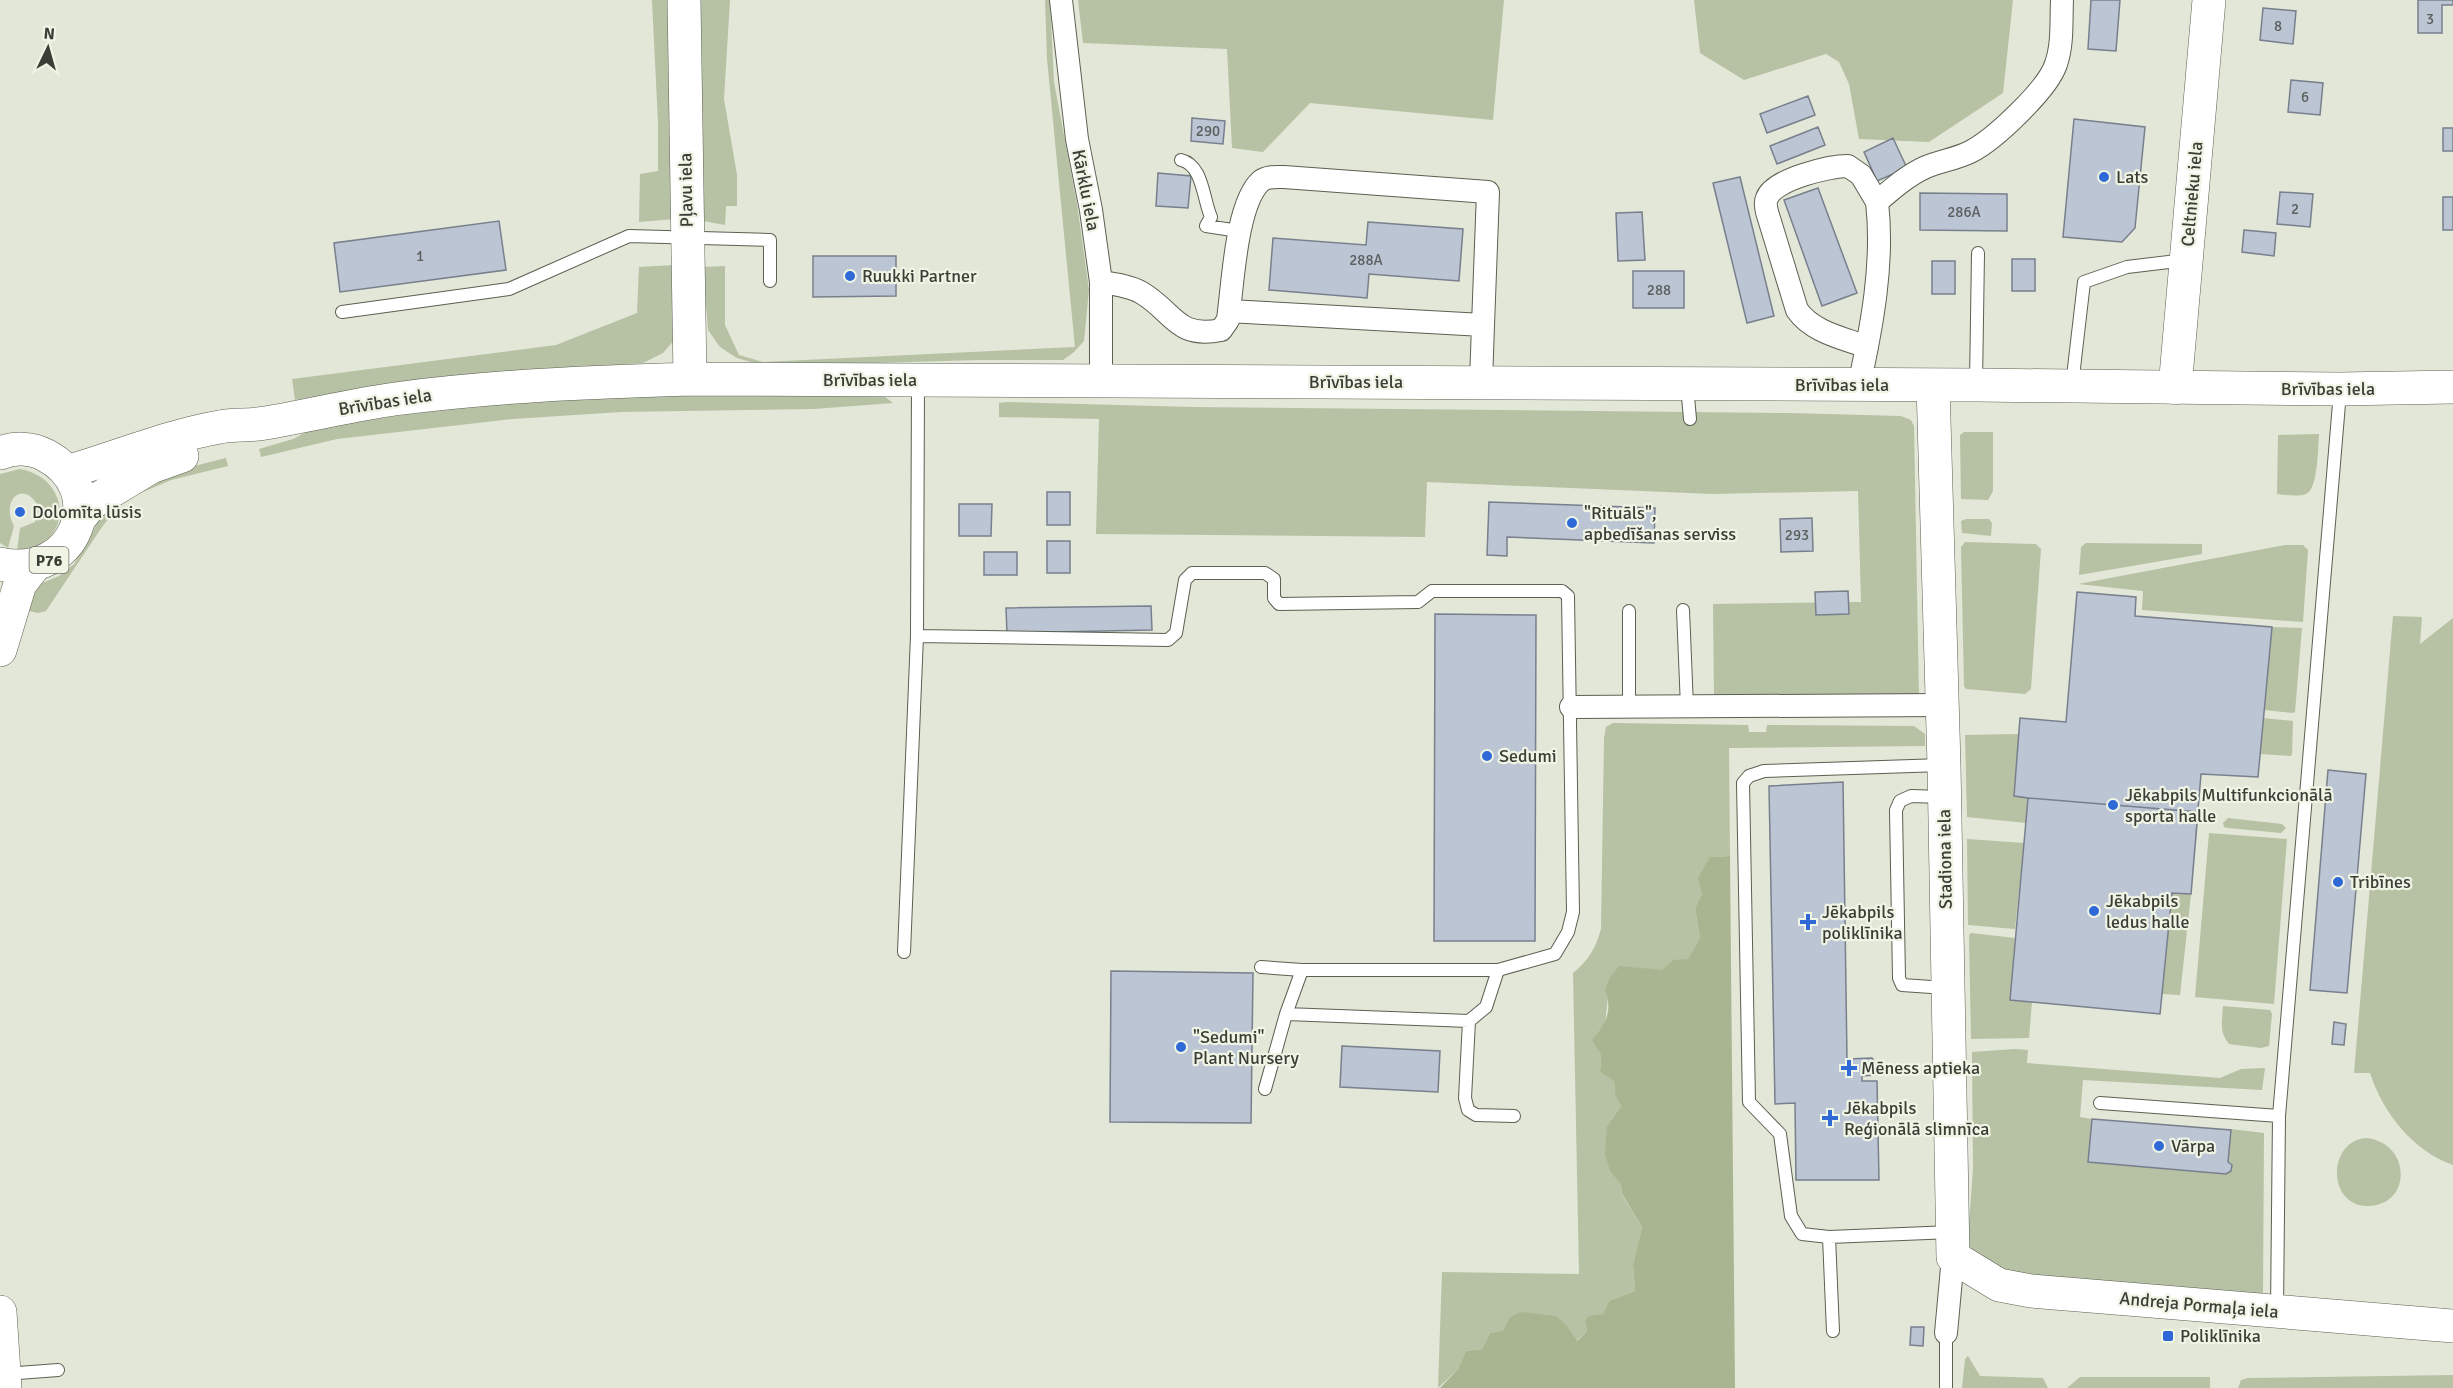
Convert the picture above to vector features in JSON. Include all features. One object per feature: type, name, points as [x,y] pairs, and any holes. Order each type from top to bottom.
[{"type":"main road","name":"Pļavu iela","points":[[684,0],[690,379]]},
{"type":"main road","name":"Celtnieku iela","points":[[2175,388],[2209,0]]},
{"type":"main road","name":"Brīvības iela","points":[[67,471],[221,426],[261,424],[393,399],[492,388],[690,379],[2340,389],[2453,387]]},
{"type":"main road","name":"Stadiona iela","points":[[1933,385],[1953,1244]]},
{"type":"main road","name":"Brīvības iela","points":[[78,520],[93,502],[151,467],[236,437],[261,424]]},
{"type":"main road","points":[[0,453],[23,449],[40,452],[55,460],[67,471]]},
{"type":"main road","name":"P76","points":[[0,564],[17,568],[34,566],[50,560],[63,550],[73,536],[78,520],[78,495],[67,471]]},
{"type":"main road","points":[[0,650],[20,584],[34,566]]},
{"type":"main road","name":"Andreja Pormaļa iela","points":[[1953,1244],[1999,1285],[2031,1291],[2453,1326]]},
{"type":"main road","points":[[0,1312],[4,1381]]},
{"type":"street","name":"Kārklu iela","points":[[1061,0],[1077,139],[1091,210],[1101,282],[1101,381]]},
{"type":"street","points":[[1877,202],[1926,167],[1968,154],[1979,147],[2005,127],[2048,81],[2054,71],[2060,51],[2062,0]]},
{"type":"street","points":[[1860,385],[1867,347],[1876,277],[1877,202],[1857,170],[1841,166],[1823,169],[1790,181],[1770,192],[1766,202],[1767,212],[1794,299],[1802,317],[1816,327],[1867,347]]},
{"type":"street","points":[[1101,282],[1141,292],[1190,332],[1206,333],[1221,330],[1228,320],[1239,231],[1251,198],[1260,182],[1268,178],[1284,177],[1488,192],[1481,382]]},
{"type":"street","points":[[1229,311],[1483,325]]},
{"type":"street","points":[[1571,707],[1942,705]]},
{"type":"street","name":"Stadiona iela","points":[[1946,1333],[1953,1244]]},
{"type":"lane","points":[[1181,160],[1191,164],[1197,173],[1211,217],[1206,226],[1239,231]]},
{"type":"lane","points":[[342,312],[509,289],[629,236],[770,240],[770,281]]},
{"type":"lane","points":[[1976,385],[1978,254]]},
{"type":"lane","points":[[2072,386],[2084,282],[2127,267],[2186,260]]},
{"type":"lane","points":[[904,952],[917,636],[918,381]]},
{"type":"lane","points":[[1687,384],[1690,419]]},
{"type":"lane","points":[[2277,1312],[2279,1116],[2340,389]]},
{"type":"lane","points":[[917,636],[1168,640],[1176,633],[1185,580],[1192,573],[1265,573],[1274,579],[1274,598],[1279,604],[1418,602],[1432,591],[1562,591],[1568,596],[1573,912],[1568,932],[1555,954],[1498,970],[1302,970],[1261,967]]},
{"type":"lane","points":[[1683,610],[1687,707]]},
{"type":"lane","points":[[1629,611],[1629,707]]},
{"type":"lane","points":[[1944,781],[1764,771],[1749,776],[1743,783],[1749,1102],[1780,1134],[1791,1216],[1802,1234],[1953,1244]]},
{"type":"lane","points":[[1944,781],[1900,801],[1896,810],[1899,978],[1902,985],[1948,988]]},
{"type":"lane","points":[[1265,1089],[1286,1014],[1302,970]]},
{"type":"lane","points":[[1286,1014],[1469,1021],[1486,1006],[1498,970]]},
{"type":"lane","points":[[1469,1021],[1465,1098],[1468,1110],[1476,1115],[1514,1116]]},
{"type":"lane","points":[[2100,1103],[2279,1116]]},
{"type":"lane","points":[[1829,1237],[1833,1331]]},
{"type":"lane","points":[[1946,1333],[1946,1388]]},
{"type":"lane","points":[[4,1381],[58,1370]]},
{"type":"green space","points":[[652,0],[674,0],[675,219],[639,222],[640,174],[658,171]]},
{"type":"green space","points":[[698,0],[730,0],[724,99],[737,175],[737,206],[726,206],[725,225],[703,221]]},
{"type":"green space","points":[[1045,0],[1050,0],[1054,82],[1077,204],[1089,290],[1084,341],[1074,352],[1063,360],[773,366],[737,358],[720,347],[708,330],[703,267],[725,266],[725,325],[739,355],[763,362],[1075,347],[1047,59]]},
{"type":"green space","points":[[1078,0],[1504,0],[1493,120],[1310,103],[1263,152],[1232,148],[1227,49],[1083,43]]},
{"type":"green space","points":[[1694,0],[2013,0],[2003,93],[1929,142],[1859,139],[1849,84],[1839,62],[1826,54],[1744,80],[1700,53]]},
{"type":"green space","points":[[675,265],[675,339],[663,353],[643,363],[426,380],[295,400],[292,379],[556,345],[637,313],[639,267]]},
{"type":"green space","points":[[723,394],[884,396],[893,403],[814,409],[621,412],[513,419],[337,439],[261,457],[259,449],[293,439],[312,429],[442,409],[528,401]]},
{"type":"green space","points":[[999,403],[1192,407],[1901,416],[1911,420],[1914,426],[1919,699],[1714,699],[1713,604],[1861,602],[1858,491],[1712,494],[1427,482],[1425,537],[1096,534],[1099,419],[999,417]]},
{"type":"green space","points":[[1964,432],[1993,432],[1993,491],[1988,500],[1961,499],[1960,435]]},
{"type":"green space","points":[[2319,434],[2317,467],[2310,491],[2306,494],[2292,496],[2277,494],[2278,435]]},
{"type":"green space","points":[[226,458],[228,466],[171,480],[124,500],[170,472]]},
{"type":"green space","points":[[20,469],[38,475],[50,486],[58,498],[60,512],[57,526],[49,538],[35,546],[17,550],[20,528],[35,522],[38,506],[26,494],[15,496],[10,509],[10,517],[14,526],[8,548],[0,543],[0,474]]},
{"type":"green space","points":[[121,502],[46,611],[38,613],[19,609],[40,584],[59,576],[74,564],[103,513]]},
{"type":"green space","points":[[1989,519],[1992,523],[1991,536],[1962,533],[1961,521]]},
{"type":"green space","points":[[1965,542],[2036,544],[2041,549],[2031,689],[2025,694],[1966,689],[1964,686],[1961,547]]},
{"type":"green space","points":[[2086,543],[2202,544],[2202,554],[2079,575],[2081,547]]},
{"type":"green space","points":[[2285,545],[2303,545],[2308,550],[2303,622],[2142,610],[2143,591],[2078,584]]},
{"type":"green space","points":[[2393,616],[2422,617],[2420,644],[2453,618],[2453,1165],[2425,1150],[2401,1129],[2383,1102],[2370,1073],[2354,1073]]},
{"type":"green space","points":[[2272,627],[2302,628],[2295,712],[2293,713],[2264,710]]},
{"type":"green space","points":[[2263,718],[2293,721],[2292,755],[2260,754]]},
{"type":"green space","points":[[1613,723],[1748,725],[1749,732],[1766,732],[1767,725],[1914,726],[1925,734],[1925,746],[1729,748],[1730,856],[1710,857],[1702,894],[1695,908],[1700,938],[1688,960],[1673,960],[1662,971],[1619,967],[1610,977],[1605,1025],[1593,1040],[1601,1055],[1600,1072],[1614,1081],[1615,1095],[1621,1106],[1607,1126],[1611,1171],[1621,1184],[1622,1195],[1642,1227],[1633,1265],[1635,1291],[1609,1301],[1603,1314],[1585,1321],[1587,1331],[1576,1341],[1567,1326],[1490,1333],[1482,1349],[1466,1351],[1458,1369],[1438,1388],[1442,1272],[1579,1274],[1573,973],[1591,954],[1601,929],[1604,738],[1606,727]]},
{"type":"green space","points":[[2019,734],[2014,796],[2028,798],[2026,823],[1967,817],[1965,735]]},
{"type":"green space","points":[[2228,818],[2282,824],[2286,828],[2281,833],[2228,828],[2224,827],[2223,823]]},
{"type":"green space","points":[[2209,833],[2287,839],[2274,1004],[2195,997]]},
{"type":"green space","points":[[1967,839],[2024,843],[2015,929],[1968,925]]},
{"type":"green space","points":[[1730,856],[1735,1388],[1440,1388],[1458,1369],[1466,1351],[1482,1349],[1490,1333],[1503,1331],[1510,1317],[1521,1312],[1556,1316],[1567,1326],[1577,1341],[1587,1331],[1585,1321],[1589,1316],[1603,1314],[1609,1301],[1635,1291],[1633,1265],[1642,1227],[1622,1194],[1621,1184],[1610,1171],[1605,1154],[1607,1126],[1621,1106],[1615,1095],[1614,1081],[1600,1072],[1601,1055],[1592,1040],[1607,1017],[1608,1004],[1605,990],[1610,977],[1619,966],[1662,970],[1673,960],[1688,959],[1700,938],[1695,908],[1702,894],[1698,878],[1710,857]]},
{"type":"green space","points":[[2172,893],[2191,894],[2180,995],[2162,994]]},
{"type":"green space","points":[[1971,933],[2015,938],[2010,1000],[2032,1002],[2029,1038],[1971,1039],[1969,935]]},
{"type":"green space","points":[[2223,1006],[2270,1010],[2272,1014],[2269,1046],[2261,1048],[2229,1044],[2222,1031]]},
{"type":"green space","points":[[2028,1050],[2027,1063],[2220,1078],[2241,1069],[2265,1068],[2262,1090],[2083,1080],[2080,1117],[2092,1119],[2089,1162],[2226,1174],[2232,1168],[2228,1162],[2231,1129],[2264,1133],[2263,1293],[2256,1297],[2002,1275],[1967,1249],[1973,1170],[1972,1052]]},
{"type":"green space","points":[[2366,1138],[2381,1142],[2392,1150],[2401,1173],[2399,1185],[2393,1196],[2383,1203],[2368,1206],[2355,1203],[2345,1196],[2339,1186],[2337,1174],[2344,1150],[2353,1142]]},
{"type":"green space","points":[[1968,1356],[1980,1376],[2043,1378],[2048,1388],[1962,1388],[1965,1359]]},
{"type":"green space","points":[[2453,1375],[2453,1388],[2238,1388],[2241,1380],[2248,1378]]},
{"type":"green space","points":[[2080,1377],[2210,1377],[2210,1388],[2067,1388]]},
{"type":"building","points":[[2091,0],[2120,0],[2116,51],[2088,49]]},
{"type":"building","points":[[2418,0],[2453,0],[2453,5],[2442,5],[2442,33],[2418,33]]},
{"type":"building","points":[[2263,8],[2296,11],[2293,44],[2260,40]]},
{"type":"building","points":[[2291,80],[2323,83],[2320,115],[2288,112]]},
{"type":"building","points":[[1808,96],[1815,115],[1767,133],[1760,114]]},
{"type":"building","points":[[1192,118],[1225,121],[1223,144],[1191,141]]},
{"type":"building","name":"Lats","points":[[2074,119],[2145,127],[2135,228],[2122,242],[2063,237]]},
{"type":"building","points":[[1818,127],[1825,145],[1777,164],[1770,146]]},
{"type":"building","points":[[2443,128],[2453,128],[2453,151],[2443,151]]},
{"type":"building","points":[[1893,138],[1907,168],[1877,181],[1864,152]]},
{"type":"building","points":[[1158,173],[1191,176],[1188,208],[1156,206]]},
{"type":"building","points":[[1740,177],[1774,316],[1747,323],[1713,183]]},
{"type":"building","points":[[1818,188],[1857,293],[1822,306],[1784,200]]},
{"type":"building","points":[[2280,192],[2313,194],[2310,227],[2277,224]]},
{"type":"building","points":[[1920,193],[2007,194],[2007,231],[1920,230]]},
{"type":"building","points":[[2443,197],[2453,197],[2453,230],[2443,230]]},
{"type":"building","points":[[1642,212],[1645,260],[1618,261],[1616,213]]},
{"type":"building","points":[[499,221],[506,270],[340,292],[334,243]]},
{"type":"building","points":[[1368,222],[1463,229],[1459,281],[1369,274],[1367,298],[1269,290],[1273,238],[1366,245]]},
{"type":"building","points":[[2244,230],[2276,233],[2274,256],[2242,252]]},
{"type":"building","points":[[813,256],[896,256],[896,296],[813,297]]},
{"type":"building","points":[[2012,259],[2035,259],[2035,291],[2012,291]]},
{"type":"building","points":[[1932,261],[1955,261],[1955,294],[1932,294]]},
{"type":"building","points":[[1633,271],[1684,271],[1684,308],[1633,308]]},
{"type":"building","points":[[1047,492],[1070,492],[1070,525],[1047,525]]},
{"type":"building","name":"\"Rituāls\", apbedīšanas serviss","points":[[1489,502],[1655,508],[1654,543],[1507,537],[1507,556],[1487,555]]},
{"type":"building","points":[[959,504],[992,504],[991,536],[959,536]]},
{"type":"building","points":[[1812,518],[1813,551],[1781,552],[1780,519]]},
{"type":"building","points":[[1047,541],[1070,541],[1070,573],[1047,573]]},
{"type":"building","points":[[984,552],[1017,552],[1017,575],[984,575]]},
{"type":"building","points":[[1848,591],[1849,614],[1816,615],[1815,592]]},
{"type":"building","name":"Jēkabpils Multifunkcionālā sporta halle","points":[[2077,592],[2136,597],[2135,616],[2272,627],[2258,777],[2201,774],[2191,894],[2172,893],[2160,1014],[2010,1000],[2028,798],[2014,796],[2020,718],[2066,722]]},
{"type":"building","points":[[1151,606],[1152,630],[1007,633],[1006,608]]},
{"type":"building","points":[[1435,614],[1536,615],[1535,941],[1434,941]]},
{"type":"building","name":"Tribīnes","points":[[2328,770],[2366,774],[2347,993],[2310,990]]},
{"type":"building","name":"Jēkabpils poliklīnika","points":[[1843,782],[1847,1059],[1872,1058],[1875,1062],[1875,1075],[1862,1076],[1862,1081],[1877,1081],[1879,1180],[1796,1180],[1795,1103],[1775,1104],[1769,786]]},
{"type":"building","name":"Jēkabpils ledus halle","points":[[2028,798],[2198,812],[2191,894],[2172,893],[2160,1014],[2010,1000]]},
{"type":"building","name":"\"Sedumi\" Plant Nursery","points":[[1111,971],[1253,973],[1251,1123],[1110,1122]]},
{"type":"building","points":[[2334,1022],[2346,1024],[2344,1045],[2332,1044]]},
{"type":"building","name":"\"Sedumi\" Plant Nursery","points":[[1342,1046],[1440,1051],[1438,1092],[1340,1087]]},
{"type":"building","name":"Vārpa","points":[[2092,1119],[2231,1130],[2228,1162],[2232,1165],[2231,1171],[2226,1174],[2088,1162]]},
{"type":"building","points":[[1911,1327],[1924,1327],[1923,1346],[1910,1345]]},
{"type":"place","name":"Lats","points":[[2104,177]]},
{"type":"place","name":"Ruukki Partner","points":[[850,276]]},
{"type":"place","name":"Dolomīta lūsis","points":[[20,512]]},
{"type":"place","name":"\"Rituāls\", apbedīšanas serviss","points":[[1572,523]]},
{"type":"place","name":"Sedumi","points":[[1487,756]]},
{"type":"place","name":"Jēkabpils Multifunkcionālā sporta halle","points":[[2113,805]]},
{"type":"place","name":"Tribīnes","points":[[2338,882]]},
{"type":"place","name":"Jēkabpils ledus halle","points":[[2094,911]]},
{"type":"place","name":"Jēkabpils poliklīnika","points":[[1808,922]]},
{"type":"place","name":"\"Sedumi\" Plant Nursery","points":[[1181,1047]]},
{"type":"place","name":"Mēness aptieka","points":[[1849,1068]]},
{"type":"place","name":"Jēkabpils Reģionālā slimnīca","points":[[1830,1118]]},
{"type":"place","name":"Vārpa","points":[[2159,1146]]},
{"type":"place","name":"Poliklīnika","points":[[2168,1336]]}]
